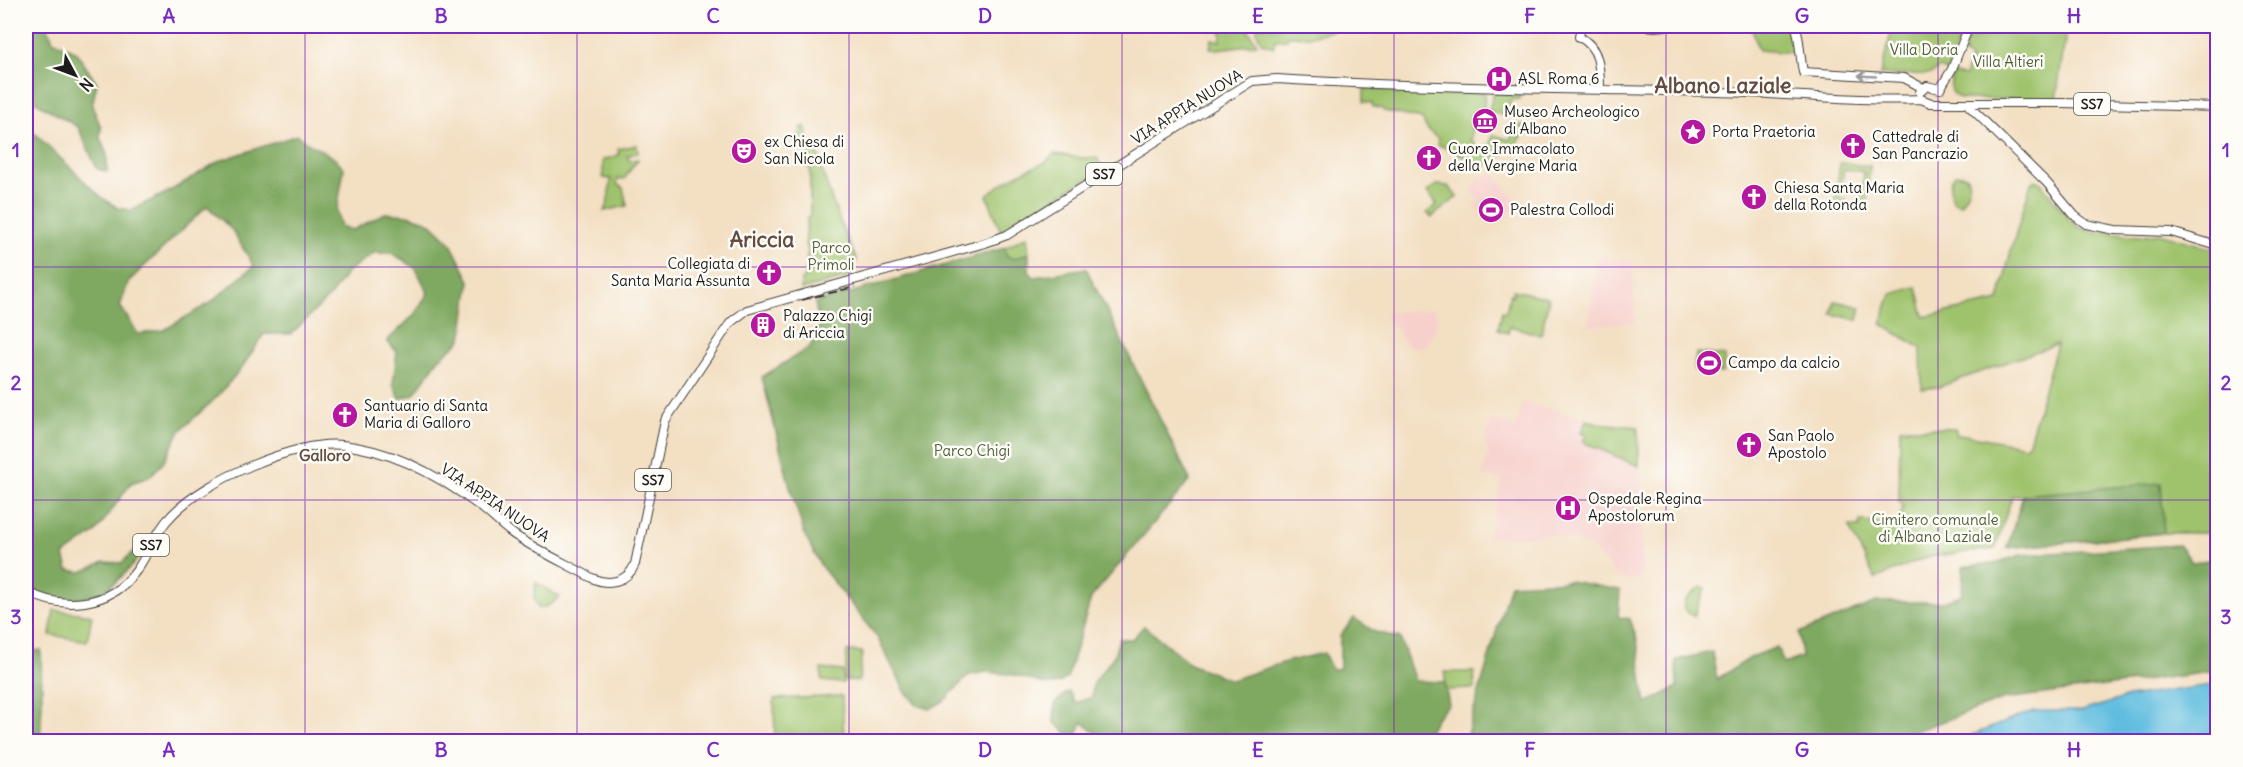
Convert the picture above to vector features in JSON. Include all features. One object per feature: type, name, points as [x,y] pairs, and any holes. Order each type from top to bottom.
[{"type":"main road","points":[[1581,26],[1579,38],[1589,43],[1596,52],[1600,89]]},
{"type":"main road","points":[[1645,26],[1666,26]]},
{"type":"main road","points":[[1796,26],[1801,44],[1799,54],[1803,72],[1904,78],[1923,88]]},
{"type":"main road","points":[[1957,104],[1941,91],[1930,86],[1920,91],[1921,99],[1938,103],[1942,97],[1941,91],[1969,26]]},
{"type":"main road","name":"VIA APPIA NUOVA","points":[[26,591],[42,599],[67,603],[84,602],[105,596],[128,580],[166,521],[193,497],[263,462],[318,445],[343,445],[366,449],[412,465],[460,492],[517,537],[592,578],[601,582],[613,582],[626,577],[633,570],[644,528],[665,421],[731,322],[746,311],[979,245],[1017,230],[1252,81],[1273,79],[1488,88],[1600,89]]},
{"type":"main road","name":"SS7","points":[[1600,89],[1718,92],[1861,100],[1921,99]]},
{"type":"main road","name":"SS7","points":[[1938,103],[2217,107]]},
{"type":"main road","points":[[1967,104],[2047,183],[2075,216],[2094,227],[2115,230],[2166,231],[2217,246]]},
{"type":"shaded area","points":[[1492,171],[1520,205],[1494,227],[1476,205],[1480,201],[1471,191],[1481,176],[1484,178]]},
{"type":"shaded area","points":[[1596,258],[1633,261],[1635,322],[1589,326]]},
{"type":"shaded area","points":[[1434,309],[1437,317],[1435,332],[1425,345],[1417,348],[1409,346],[1403,340],[1385,314]]},
{"type":"shaded area","name":"Ospedale Regina Apostolorum","points":[[1523,402],[1599,422],[1639,426],[1643,577],[1637,580],[1618,578],[1592,547],[1555,535],[1488,538],[1502,481],[1482,476],[1489,452],[1484,444],[1491,420],[1516,427]]},
{"type":"green space","points":[[26,26],[47,26],[53,40],[76,52],[97,83],[92,106],[101,127],[100,138],[107,155],[107,172],[97,169],[78,127],[31,99],[26,102]]},
{"type":"green space","points":[[1207,26],[1246,26],[1257,44],[1210,48],[1212,39],[1220,41],[1222,32],[1206,28]]},
{"type":"green space","points":[[1257,26],[1331,26],[1332,31],[1311,36],[1287,36],[1287,39],[1275,40],[1274,47],[1262,43],[1257,33]]},
{"type":"green space","points":[[1751,26],[1792,26],[1797,44],[1796,51],[1793,53],[1759,50]]},
{"type":"green space","name":"Villa Doria","points":[[1893,26],[1964,26],[1947,71],[1940,68],[1932,74],[1880,75]]},
{"type":"green space","name":"Villa Altieri","points":[[1973,26],[2067,26],[2056,99],[1961,99],[1953,94],[1950,86],[1954,74],[1965,76],[1970,59],[1964,55],[1963,51]]},
{"type":"green space","points":[[1364,89],[1485,93],[1484,109],[1474,111],[1471,140],[1478,148],[1489,145],[1494,135],[1510,140],[1516,125],[1524,126],[1525,132],[1505,154],[1478,168],[1467,158],[1437,144],[1439,140],[1427,129],[1422,119],[1384,111],[1373,107],[1372,103],[1364,102]]},
{"type":"green space","points":[[1493,93],[1520,94],[1519,99],[1510,100],[1509,117],[1489,111]]},
{"type":"green space","points":[[26,125],[101,197],[118,208],[131,210],[170,191],[219,161],[297,135],[333,157],[344,168],[337,211],[341,227],[353,230],[385,213],[408,215],[429,222],[450,242],[470,281],[462,339],[438,360],[414,394],[400,399],[393,384],[397,352],[387,341],[414,315],[428,293],[416,269],[391,253],[374,253],[348,271],[331,295],[291,334],[264,334],[243,366],[217,397],[180,431],[163,463],[149,477],[131,483],[96,532],[64,555],[68,570],[82,572],[104,562],[121,563],[143,543],[148,544],[124,574],[96,594],[80,599],[64,600],[26,588]],"holes":[[[207,206],[232,230],[254,266],[210,303],[164,330],[138,334],[120,306],[129,281]]]},
{"type":"green space","name":"Parco Primoli","points":[[805,126],[811,148],[817,148],[834,205],[857,260],[851,272],[852,276],[801,290],[801,280],[806,277],[808,247],[805,246],[807,218],[810,217],[810,167],[806,167],[805,154],[801,151],[798,135],[802,133],[801,128]]},
{"type":"green space","points":[[637,145],[638,153],[627,156],[629,161],[638,159],[638,161],[624,179],[618,179],[617,184],[623,188],[627,206],[604,211],[607,207],[611,179],[603,178],[603,160],[619,155],[618,149]]},
{"type":"green space","points":[[1054,154],[1097,158],[1103,168],[1001,232],[987,195],[1013,177],[1045,163]]},
{"type":"green space","points":[[1840,163],[1870,166],[1866,210],[1853,210],[1857,199],[1861,204],[1864,172],[1844,169],[1840,203],[1845,198],[1847,209],[1834,209]]},
{"type":"green space","points":[[1956,174],[1966,176],[1969,183],[1967,194],[1960,204],[1954,202],[1950,191],[1951,180]]},
{"type":"green space","name":"Cimitero comunale di Albano Laziale","points":[[2035,180],[2040,182],[2078,227],[2094,232],[2138,236],[2159,233],[2217,250],[2217,533],[2164,533],[2007,548],[2023,496],[2012,496],[1995,549],[1926,557],[1875,579],[1850,526],[1859,527],[1860,522],[1899,524],[1903,505],[1899,502],[1900,428],[1955,428],[1957,435],[2025,446],[2029,442],[2057,344],[1939,387],[1922,389],[1921,348],[1881,324],[1891,294],[1917,287],[1924,317],[1999,301],[2011,250],[2031,183]]},
{"type":"green space","points":[[1437,185],[1448,186],[1457,197],[1432,217],[1427,213],[1437,204],[1427,192]]},
{"type":"green space","points":[[1027,236],[1029,253],[1013,259],[1007,256],[1004,248]]},
{"type":"green space","name":"Parco Chigi","points":[[1004,248],[1007,256],[1013,259],[1029,253],[1029,272],[1034,277],[1086,268],[1190,480],[1091,598],[1067,678],[1059,683],[1047,685],[1015,675],[987,672],[969,675],[944,701],[930,709],[917,705],[906,693],[877,637],[821,566],[805,536],[762,377],[810,347],[819,326],[815,303]]},
{"type":"green space","points":[[1513,290],[1549,298],[1541,335],[1510,326],[1508,333],[1498,330],[1502,311],[1506,312]]},
{"type":"green space","points":[[1835,301],[1861,307],[1858,320],[1832,314]]},
{"type":"green space","name":"Campo da calcio","points":[[1696,353],[1725,356],[1723,373],[1694,370]]},
{"type":"green space","points":[[1586,420],[1638,427],[1639,466],[1583,442],[1586,435],[1581,433]]},
{"type":"green space","points":[[2161,483],[2164,533],[2007,548],[2024,495]]},
{"type":"green space","points":[[2178,545],[2192,562],[2217,559],[2217,671],[2005,699],[1887,741],[1442,741],[1445,735],[1466,738],[1510,584],[1570,581],[1620,590],[1618,617],[1630,619],[1637,640],[1646,704],[1677,687],[1676,660],[1712,652],[1717,679],[1752,657],[1777,647],[1784,664],[1802,657],[1799,633],[1876,602],[1944,602],[1962,594],[1963,567],[1998,562],[2021,555]]},
{"type":"green space","points":[[536,583],[560,597],[547,606],[538,608],[534,598]]},
{"type":"green space","points":[[1701,587],[1705,588],[1694,616],[1684,608],[1684,605],[1688,597]]},
{"type":"green space","points":[[54,610],[92,615],[87,641],[50,635]]},
{"type":"green space","points":[[1354,618],[1375,632],[1400,638],[1415,681],[1444,682],[1449,704],[1436,718],[1423,741],[1106,741],[1082,722],[1075,740],[1054,722],[1055,703],[1069,691],[1075,703],[1092,697],[1093,683],[1114,656],[1119,639],[1132,639],[1144,626],[1192,665],[1231,680],[1285,662],[1324,653],[1332,670],[1340,668],[1340,636]]},
{"type":"green space","points":[[41,650],[40,741],[26,741],[26,653]]},
{"type":"green space","points":[[847,651],[862,652],[859,681],[845,680]]},
{"type":"green space","points":[[821,669],[843,671],[843,683],[822,681]]},
{"type":"green space","points":[[1445,672],[1474,672],[1475,689],[1445,690]]},
{"type":"green space","points":[[842,696],[844,741],[775,741],[774,699]]},
{"type":"water","points":[[2217,684],[2217,741],[1957,741],[2033,711],[2082,711],[2128,697]]},
{"type":"railway","points":[[2199,26],[2218,29]]},
{"type":"railway","points":[[802,300],[855,287]]},
{"type":"place","name":"ASL Roma 6","points":[[1499,79]]},
{"type":"place","name":"Museo Archeologico di Albano","points":[[1485,121]]},
{"type":"place","name":"Porta Praetoria","points":[[1693,132]]},
{"type":"place","name":"Cattedrale di San Pancrazio","points":[[1853,146]]},
{"type":"place","name":"ex Chiesa di San Nicola","points":[[744,151]]},
{"type":"place","name":"Cuore Immacolato della Vergine Maria","points":[[1429,158]]},
{"type":"place","name":"Chiesa Santa Maria della Rotonda","points":[[1754,197]]},
{"type":"place","name":"Palestra Collodi","points":[[1491,210]]},
{"type":"place","name":"Collegiata di Santa Maria Assunta","points":[[769,273]]},
{"type":"place","name":"Palazzo Chigi di Ariccia","points":[[763,325]]},
{"type":"place","name":"Campo da calcio","points":[[1709,363]]},
{"type":"place","name":"Santuario di Santa Maria di Galloro","points":[[345,415]]},
{"type":"place","name":"San Paolo Apostolo","points":[[1749,445]]},
{"type":"place","name":"Ospedale Regina Apostolorum","points":[[1568,508]]},
{"type":"district","name":"Albano Laziale","points":[[1723,86]]},
{"type":"district","name":"Ariccia","points":[[762,240]]},
{"type":"district","name":"Galloro","points":[[325,455]]}]
